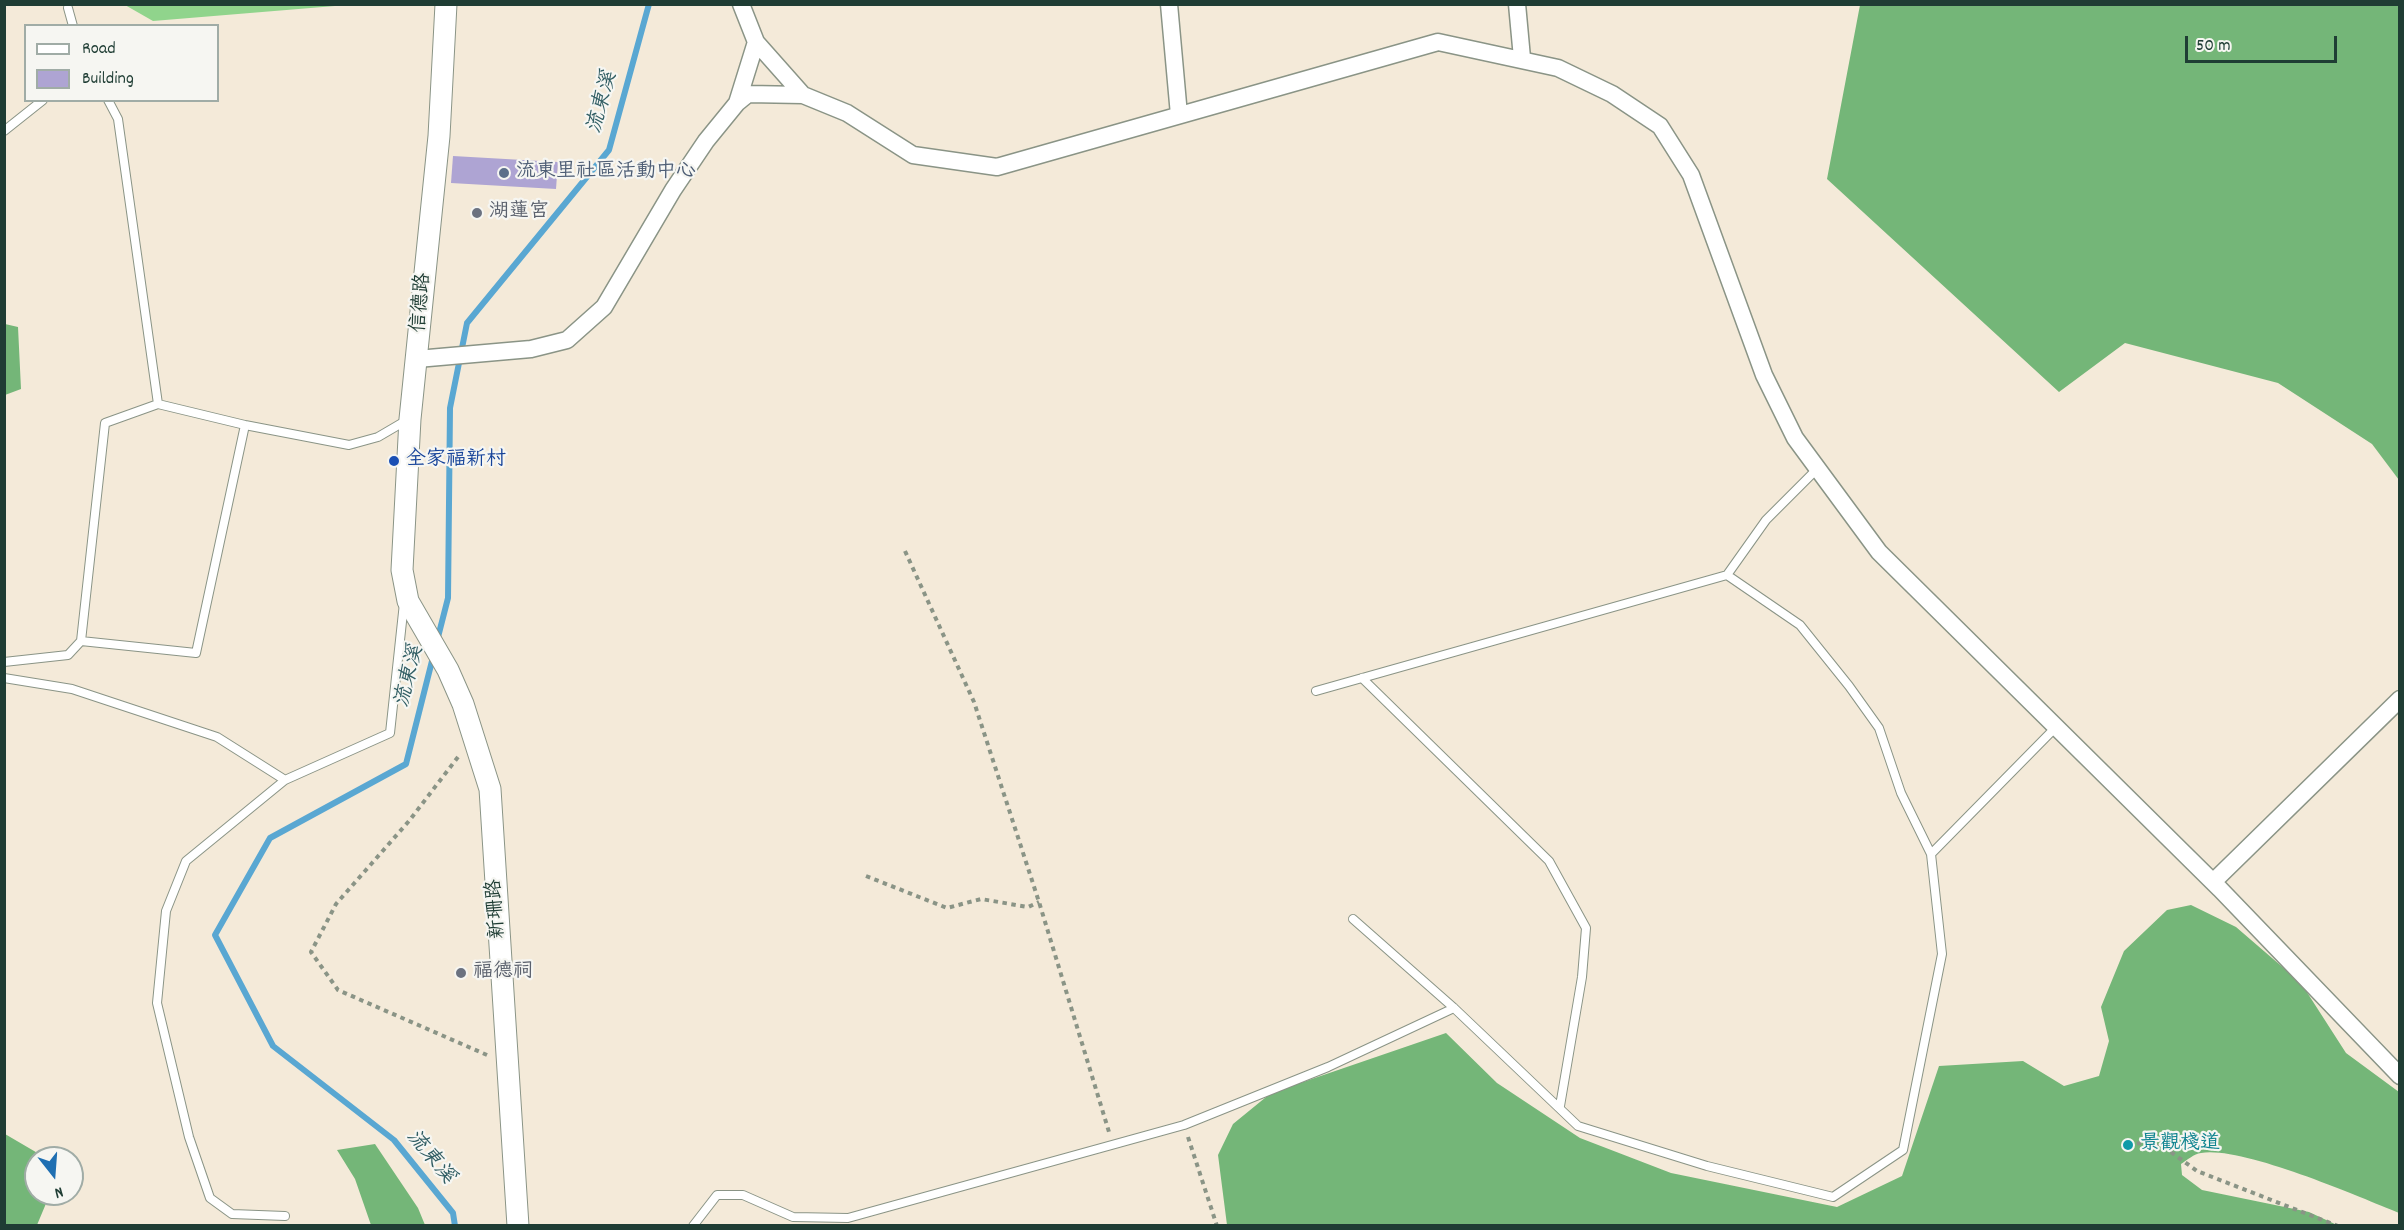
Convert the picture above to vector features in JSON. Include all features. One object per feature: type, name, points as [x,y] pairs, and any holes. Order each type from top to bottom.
[{"type":"street","name":"信德路","points":[[407,594],[402,570],[410,418],[427,358],[446,4]]},
{"type":"street","points":[[741,4],[756,42],[803,95]]},
{"type":"street","points":[[1169,4],[1179,115]]},
{"type":"street","points":[[1517,4],[1522,58]]},
{"type":"street","points":[[736,103],[756,42]]},
{"type":"street","points":[[427,358],[531,349],[567,340],[604,307],[673,190],[706,141],[736,103],[748,94],[803,95],[847,113],[913,155],[997,167],[1438,42],[1522,58],[1557,68],[1612,94],[1660,126],[1691,175],[1764,375],[1795,438],[1879,552],[2212,882],[2400,1076]]},
{"type":"street","name":"新珊路","points":[[407,594],[448,670],[463,704],[490,789],[510,1064],[518,1226]]},
{"type":"street","points":[[2212,882],[2400,699]]},
{"type":"lane","points":[[68,8],[72,24]]},
{"type":"lane","points":[[4,131],[40,102]]},
{"type":"lane","points":[[109,102],[118,119],[158,404]]},
{"type":"lane","points":[[4,662],[68,655],[81,641],[105,423],[158,404],[245,425],[349,445],[378,437],[410,418]]},
{"type":"lane","points":[[81,641],[196,653],[245,425]]},
{"type":"lane","points":[[1316,691],[1727,575],[1766,520],[1817,469]]},
{"type":"lane","points":[[1353,919],[1454,1008],[1560,1106],[1578,1126],[1707,1166],[1833,1197],[1903,1150],[1942,954],[1931,854],[1901,793],[1879,728],[1849,686],[1800,625],[1727,575]]},
{"type":"lane","points":[[285,1216],[232,1214],[210,1198],[189,1137],[157,1003],[166,911],[186,861],[285,780],[390,733],[407,594]]},
{"type":"lane","points":[[4,678],[72,688],[217,737],[285,780]]},
{"type":"lane","points":[[1362,678],[1549,861],[1586,928],[1582,977],[1560,1106]]},
{"type":"lane","points":[[1931,854],[2056,727]]},
{"type":"lane","points":[[693,1226],[717,1195],[743,1195],[793,1217],[848,1218],[1184,1125],[1328,1067],[1454,1008]]},
{"type":"path","points":[[905,551],[974,702],[1039,902],[1113,1145]]},
{"type":"path","points":[[473,737],[409,821],[336,904],[311,952],[339,990],[510,1064]]},
{"type":"path","points":[[866,876],[947,908],[981,899],[1028,907],[1039,902]]},
{"type":"path","points":[[1184,1125],[1217,1226]]},
{"type":"path","points":[[2128,1145],[2141,1143],[2164,1147],[2198,1171],[2338,1226]]},
{"type":"green space","points":[[125,5],[347,5],[153,21]]},
{"type":"green space","points":[[1860,5],[2399,5],[2399,480],[2372,444],[2278,383],[2125,343],[2059,392],[1827,179]]},
{"type":"green space","points":[[5,324],[18,327],[21,389],[5,395]]},
{"type":"green space","points":[[2191,905],[2236,927],[2301,983],[2346,1053],[2399,1092],[2399,1213],[2271,1164],[2220,1153],[2201,1153],[2181,1164],[2182,1175],[2202,1190],[2309,1212],[2337,1225],[1227,1225],[1218,1155],[1233,1124],[1271,1093],[1446,1033],[1497,1083],[1580,1138],[1671,1173],[1837,1207],[1902,1176],[1939,1066],[2023,1061],[2064,1086],[2099,1076],[2109,1041],[2101,1007],[2124,951],[2167,910]]},
{"type":"green space","points":[[5,1134],[26,1146],[24,1206],[45,1206],[37,1225],[5,1225]]},
{"type":"green space","points":[[375,1144],[418,1208],[425,1225],[371,1225],[355,1179],[337,1150]]},
{"type":"building","name":"流東里社區活動中心","points":[[453,156],[558,162],[556,189],[451,183]]},
{"type":"waterway","name":"流東溪","points":[[437,641],[448,598],[450,408],[467,323],[609,150],[649,4]]},
{"type":"waterway","name":"流東溪","points":[[433,657],[406,764],[270,838],[215,935],[273,1046],[394,1140],[453,1213],[455,1226]]},
{"type":"place","name":"流東里社區活動中心","points":[[504,173]]},
{"type":"place","name":"湖蓮宮","points":[[477,213]]},
{"type":"place","name":"全家福新村","points":[[394,461]]},
{"type":"place","name":"福德祠","points":[[461,973]]},
{"type":"place","name":"景觀棧道","points":[[2128,1145]]}]
